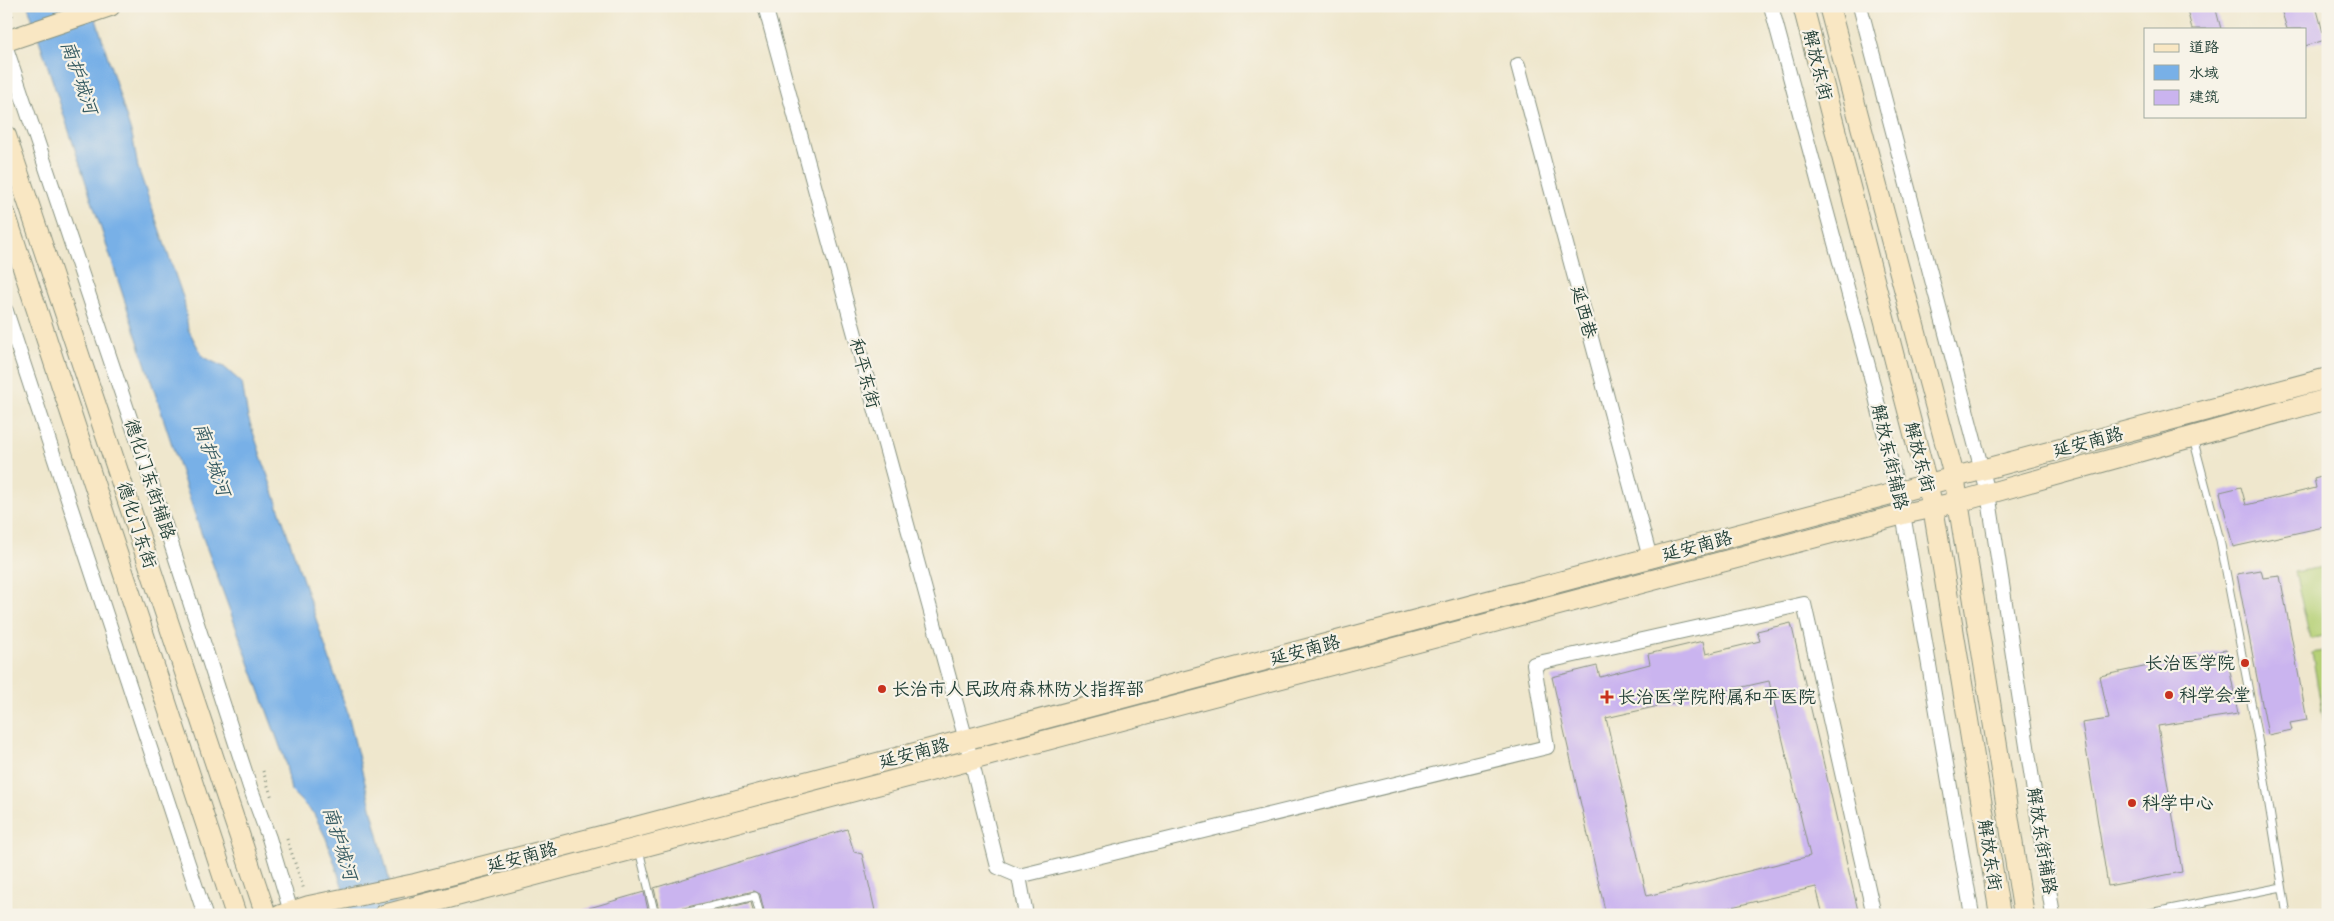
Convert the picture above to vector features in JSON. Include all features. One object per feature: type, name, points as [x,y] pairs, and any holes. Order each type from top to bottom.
[{"type":"main road","points":[[10,42],[110,6]]},
{"type":"main road","name":"解放东街","points":[[1803,6],[1933,507],[2000,915]]},
{"type":"main road","name":"解放东街","points":[[1829,6],[1954,476],[2024,915]]},
{"type":"main road","name":"德化门东街","points":[[6,136],[266,915]]},
{"type":"main road","name":"德化门东街","points":[[6,216],[164,702],[236,915]]},
{"type":"main road","name":"延安南路","points":[[384,915],[419,906],[637,837],[966,740],[1898,493],[1927,483],[2328,378]]},
{"type":"main road","name":"延安南路","points":[[294,911],[637,837],[970,761],[1903,514],[1958,502],[2192,435],[2328,399]]},
{"type":"street","name":"和平东街","points":[[765,6],[966,740],[998,867],[1019,876]]},
{"type":"street","name":"解放东街辅路","points":[[1771,6],[1873,384],[1903,514],[1972,915]]},
{"type":"street","name":"解放东街辅路","points":[[1860,6],[1988,494],[2054,915]]},
{"type":"street","name":"德化门东街辅路","points":[[10,42],[142,453],[294,911]]},
{"type":"street","name":"延西巷","points":[[1518,65],[1650,558]]},
{"type":"street","points":[[6,311],[205,915]]},
{"type":"street","points":[[1026,915],[1019,876],[1547,748],[1534,664],[1804,604],[1874,915]]},
{"type":"lane","points":[[2192,435],[2220,540],[2259,744],[2287,915]]},
{"type":"lane","points":[[637,837],[655,915]]},
{"type":"lane","points":[[2139,915],[2282,887]]},
{"type":"lane","points":[[676,915],[755,896],[760,915]]},
{"type":"green space","points":[[2328,566],[2328,635],[2310,639],[2295,572]]},
{"type":"green space","points":[[2328,650],[2328,722],[2324,723],[2312,653]]},
{"type":"water","name":"南护城河","points":[[28,6],[92,6],[133,139],[138,168],[184,300],[188,329],[203,357],[224,367],[242,383],[248,417],[347,711],[398,915],[352,915],[326,838],[314,814],[291,791],[285,760],[199,527]]},
{"type":"building","points":[[2186,6],[2215,6],[2221,28],[2192,28]]},
{"type":"building","points":[[2280,6],[2316,6],[2325,40],[2306,46],[2306,28],[2287,28]]},
{"type":"building","points":[[2328,474],[2328,526],[2233,547],[2220,492],[2241,487],[2246,505],[2316,488],[2314,478]]},
{"type":"building","points":[[2261,570],[2263,578],[2280,576],[2307,720],[2290,723],[2292,730],[2268,735],[2237,574]]},
{"type":"building","points":[[1791,623],[1859,915],[1823,915],[1816,887],[1698,915],[1606,915],[1552,677],[1597,666],[1600,677],[1650,664],[1648,654],[1703,641],[1706,654],[1760,641],[1757,631]],"holes":[[[1769,681],[1810,856],[1647,896],[1606,718]]]},
{"type":"building","points":[[2226,650],[2238,714],[2158,726],[2182,872],[2108,886],[2082,723],[2109,719],[2100,676]]},
{"type":"building","points":[[847,829],[854,852],[862,854],[876,915],[765,915],[760,894],[754,891],[675,910],[671,915],[660,915],[654,888]]},
{"type":"building","points":[[644,892],[649,915],[579,915],[579,911]]},
{"type":"building","points":[[751,902],[754,915],[700,915]]},
{"type":"place","name":"长治医学院","points":[[2245,663]]},
{"type":"place","name":"长治市人民政府森林防火指挥部","points":[[882,689]]},
{"type":"place","name":"科学会堂","points":[[2169,695]]},
{"type":"place","name":"长治医学院附属和平医院","points":[[1607,697]]},
{"type":"place","name":"科学中心","points":[[2132,803]]}]
